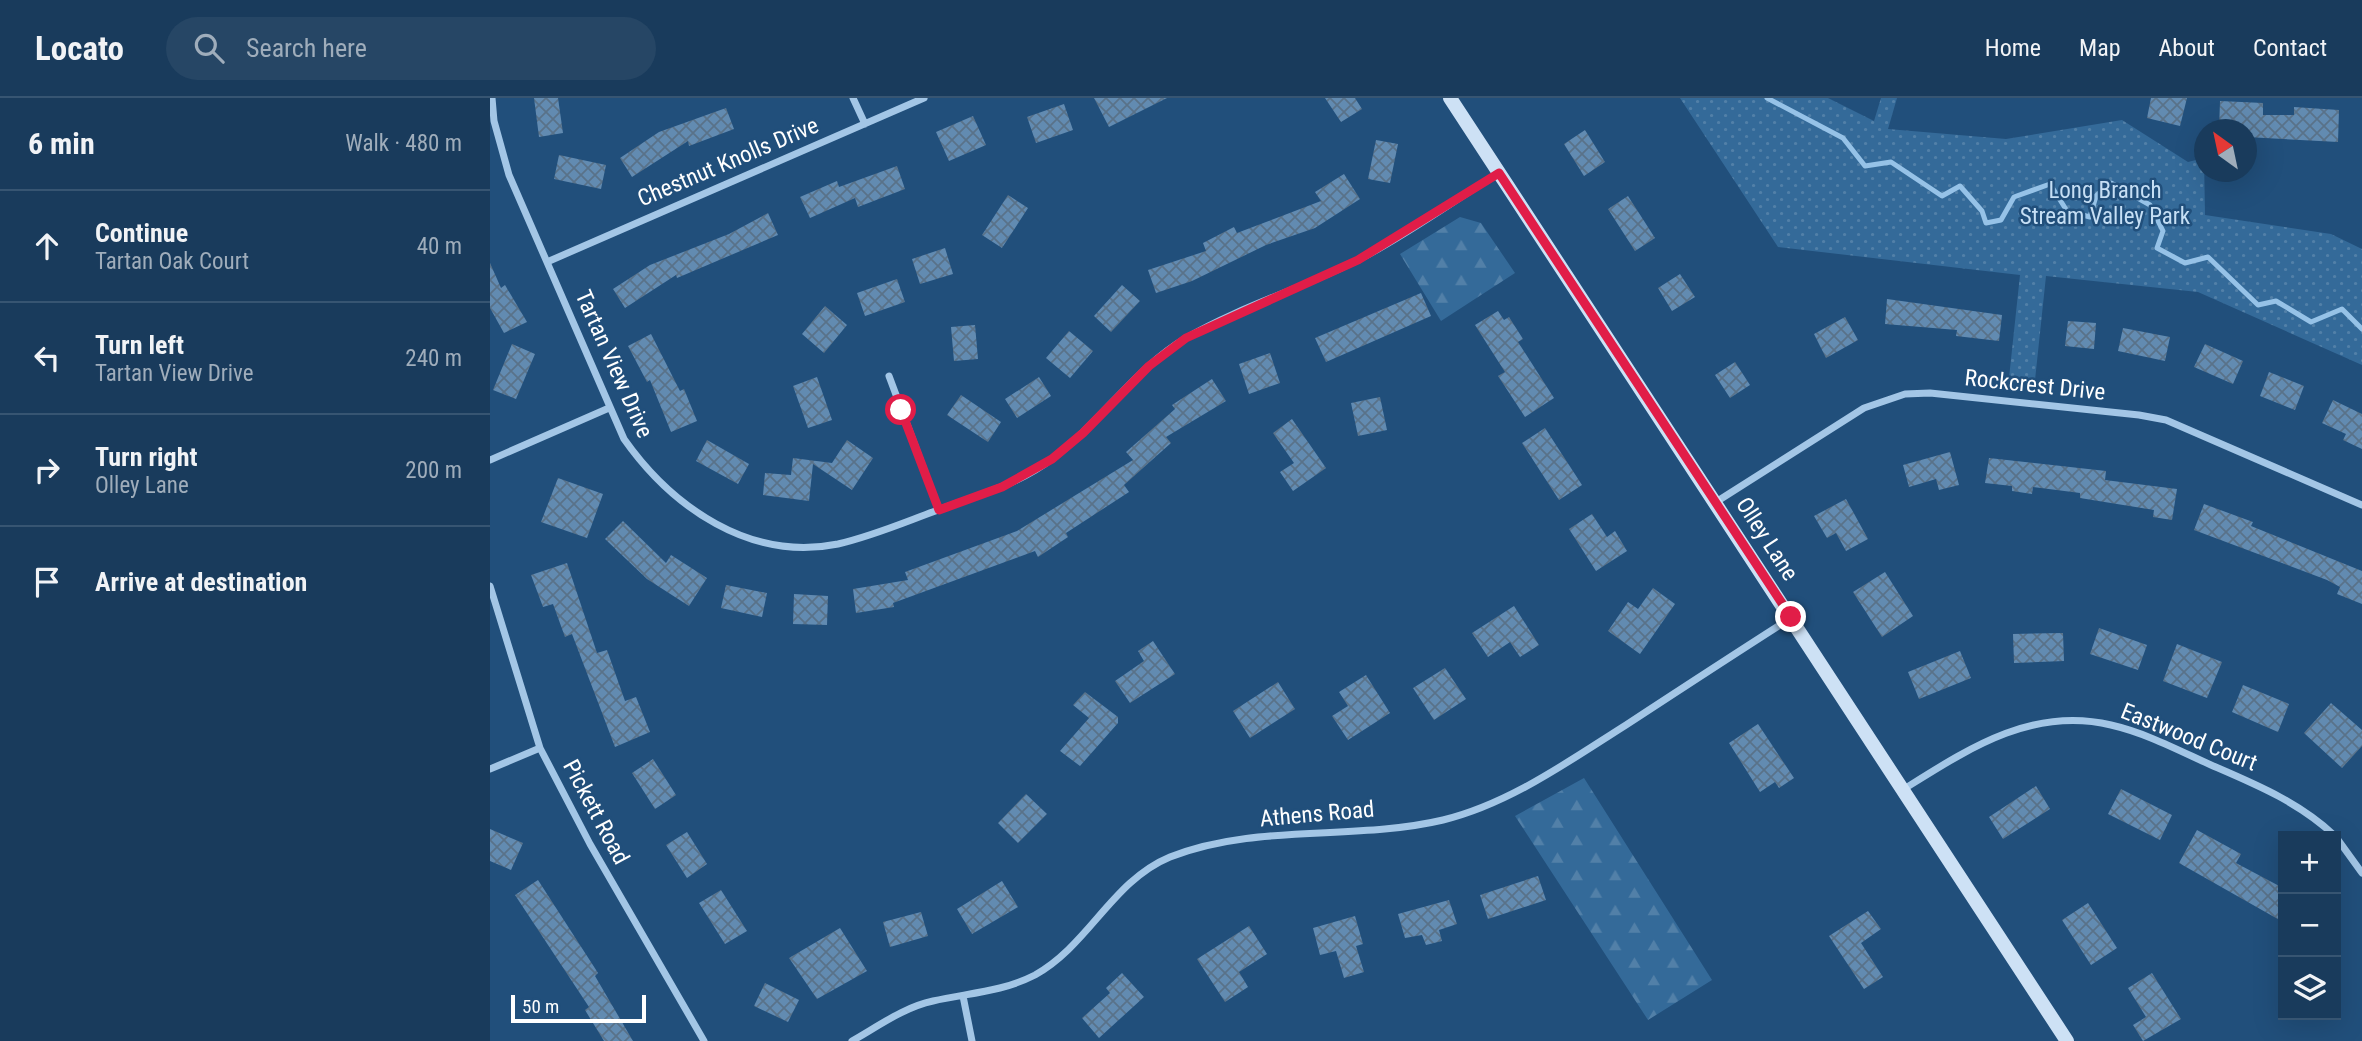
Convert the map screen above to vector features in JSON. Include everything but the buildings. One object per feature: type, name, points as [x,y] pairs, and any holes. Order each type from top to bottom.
[{"type":"main road","name":"Olley Lane","points":[[1450,98],[2067,1041]]},
{"type":"street","name":"Tartan View Drive","points":[[492,98],[503,158],[624,439],[645,470],[664,490],[704,519],[748,538],[792,546],[835,544],[872,535],[1002,487],[1052,459],[1083,433],[1149,366],[1186,338],[1358,260],[1499,173]]},
{"type":"street","points":[[853,98],[865,124]]},
{"type":"street","name":"Chestnut Knolls Drive","points":[[547,262],[924,98]]},
{"type":"street","points":[[889,376],[939,510]]},
{"type":"street","name":"Rockcrest Drive","points":[[1716,502],[1864,408],[1905,394],[1930,393],[2138,415],[2166,421],[2362,505]]},
{"type":"street","points":[[490,460],[609,408]]},
{"type":"street","name":"Pickett Road","points":[[490,586],[540,748],[590,844],[704,1041]]},
{"type":"street","name":"Athens Road","points":[[852,1041],[911,1008],[1014,984],[1054,963],[1122,890],[1143,872],[1168,858],[1230,841],[1416,825],[1476,809],[1563,766],[1791,617]]},
{"type":"street","name":"Eastwood Court","points":[[1904,789],[1993,736],[2042,722],[2087,720],[2132,731],[2250,782],[2307,812],[2328,831]]},
{"type":"street","points":[[490,769],[540,748]]},
{"type":"street","name":"Eastwood Court","points":[[2341,845],[2362,873]]},
{"type":"street","points":[[963,996],[972,1041]]},
{"type":"green space","name":"Long Branch Stream Valley Park","points":[[1680,98],[1828,98],[1874,121],[1881,98],[1897,98],[1888,129],[2006,139],[2122,120],[2188,162],[2194,160],[2194,182],[2204,182],[2205,215],[2331,234],[2362,249],[2362,365],[2198,292],[2046,276],[2035,380],[2009,378],[2020,275],[1778,247]]},
{"type":"green space","points":[[1460,217],[1481,223],[1515,273],[1441,321],[1400,254]]},
{"type":"green space","points":[[1584,778],[1712,980],[1648,1020],[1515,816]]},
{"type":"waterway","points":[[1767,98],[1843,138],[1865,166],[1891,162],[1942,196],[1960,186],[1982,211],[1986,223],[2001,220],[2014,197],[2050,184],[2067,211],[2090,217],[2096,196],[2111,183],[2150,205],[2163,231],[2157,248],[2185,263],[2208,257],[2258,305],[2276,301],[2311,322],[2342,309],[2362,329]]},
{"type":"route","points":[[901,410],[939,510],[1002,487],[1052,459],[1083,433],[1149,366],[1186,338],[1358,260],[1499,173],[1791,617]]}]
